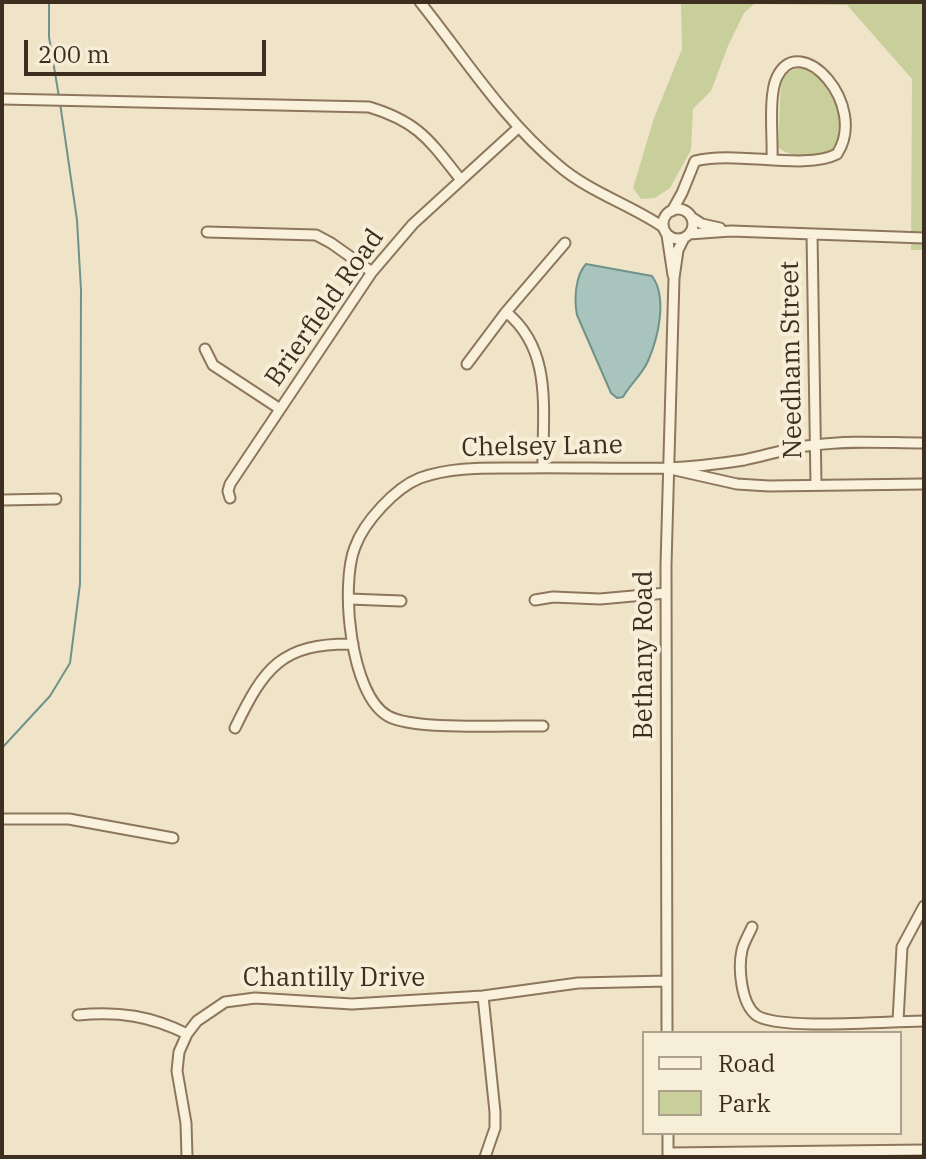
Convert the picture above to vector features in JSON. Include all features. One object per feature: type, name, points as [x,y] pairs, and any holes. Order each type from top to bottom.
[{"type":"street","points":[[420,2],[518,128],[559,166],[609,198],[632,208],[674,239],[731,231],[924,238]]},
{"type":"street","points":[[665,231],[669,212],[682,193],[695,161],[710,157],[772,159],[822,160],[837,154],[842,147],[846,120],[844,106],[812,64],[796,62],[776,77],[772,159]]},
{"type":"street","points":[[2,99],[351,104],[369,107],[392,113],[414,125],[461,180]]},
{"type":"street","name":"Brierfield Road","points":[[230,498],[230,484],[372,272],[413,224],[518,128]]},
{"type":"street","points":[[682,193],[693,227],[687,236]]},
{"type":"street","points":[[632,208],[689,214],[702,224],[731,231]]},
{"type":"street","name":"Bethany Road","points":[[665,231],[674,278]]},
{"type":"street","points":[[207,232],[316,235],[372,272]]},
{"type":"street","name":"Needham Street","points":[[812,234],[816,484]]},
{"type":"street","name":"Bethany Road","points":[[667,1031],[668,468],[674,278],[678,250],[687,236]]},
{"type":"street","points":[[467,364],[506,312],[565,243]]},
{"type":"street","points":[[506,312],[518,322],[541,363],[543,468]]},
{"type":"street","points":[[205,349],[213,365],[280,409]]},
{"type":"street","points":[[668,468],[744,460],[815,445],[924,443]]},
{"type":"street","points":[[668,468],[737,484],[924,484]]},
{"type":"street","name":"Chelsey Lane","points":[[543,726],[420,725],[390,718],[379,711],[364,689],[353,644],[349,599],[351,560],[356,544],[399,489],[420,478],[459,469],[668,468]]},
{"type":"street","points":[[2,500],[56,499]]},
{"type":"street","points":[[535,600],[553,597],[600,599],[666,593]]},
{"type":"street","points":[[349,599],[401,601]]},
{"type":"street","points":[[235,728],[255,685],[286,657],[318,645],[353,644]]},
{"type":"street","points":[[2,819],[69,819],[173,838]]},
{"type":"street","points":[[898,1021],[902,947],[924,906]]},
{"type":"street","points":[[752,927],[742,950],[742,990],[754,1014],[765,1019],[819,1023],[924,1021]]},
{"type":"street","name":"Chantilly Drive","points":[[187,1034],[210,1010],[241,998],[352,1004],[483,996],[578,983],[667,981]]},
{"type":"street","points":[[483,996],[495,1112],[495,1128],[485,1157]]},
{"type":"street","points":[[78,1015],[107,1012],[136,1014],[163,1022],[187,1034],[179,1052],[177,1071],[186,1123],[187,1157]]},
{"type":"street","points":[[668,1155],[880,1154],[924,1150]]},
{"type":"green space","points":[[681,2],[924,2],[924,250],[911,250],[912,79],[847,5],[754,4],[744,13],[711,91],[693,109],[691,150],[670,188],[655,198],[641,199],[633,188],[654,118],[682,49]]},
{"type":"green space","points":[[799,68],[819,78],[837,108],[841,123],[835,149],[805,156],[790,154],[778,147],[781,81],[786,73]]},
{"type":"water","points":[[586,264],[652,276],[660,295],[660,318],[652,352],[623,397],[617,398],[611,393],[577,315],[576,288]]},
{"type":"waterway","points":[[49,2],[49,37],[59,97]]},
{"type":"waterway","points":[[2,748],[50,696],[70,663],[80,584],[81,290],[77,220],[60,103]]}]
